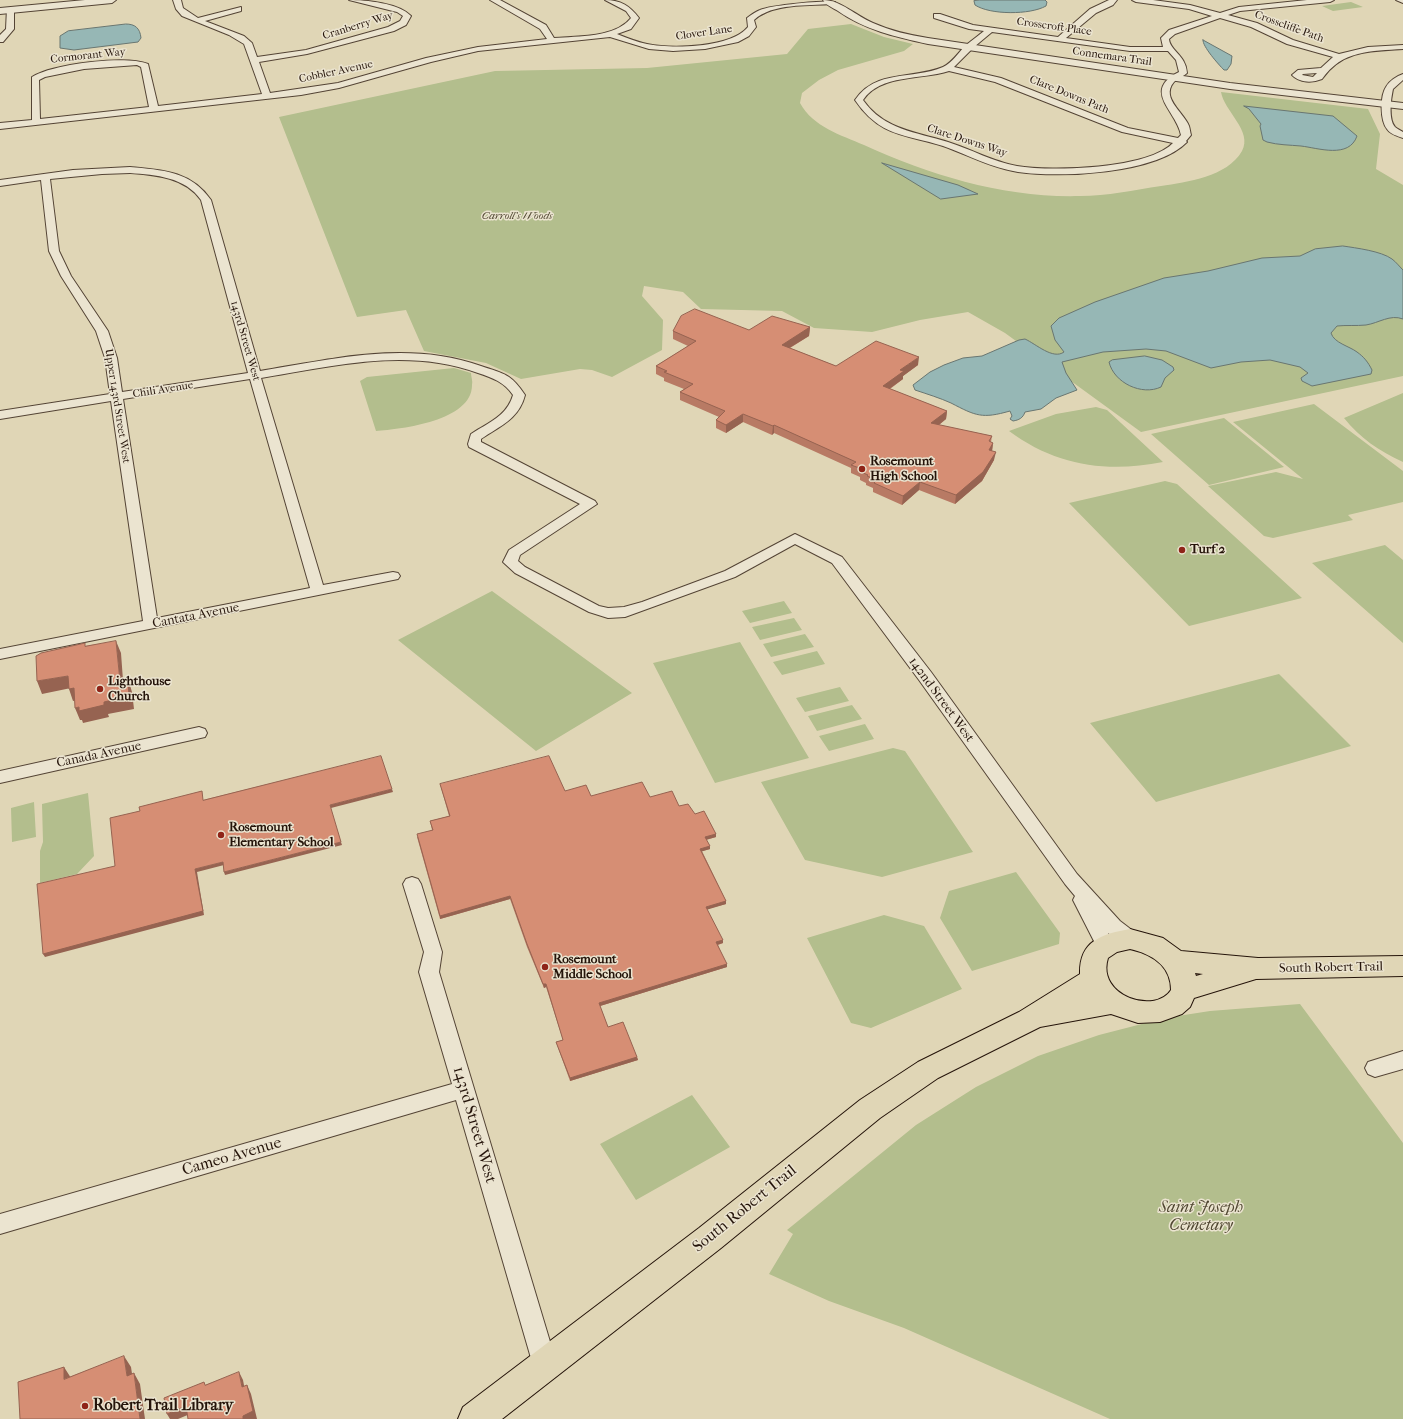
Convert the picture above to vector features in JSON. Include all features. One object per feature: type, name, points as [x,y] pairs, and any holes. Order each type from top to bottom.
[{"type":"main road","points":[[1130,940],[1155,946],[1182,970],[1185,990],[1180,1000],[1172,1007],[1160,1011],[1138,1012],[1127,1009],[1114,1002],[1104,994],[1093,979],[1093,961],[1099,950],[1114,942],[1130,940]]},
{"type":"main road","points":[[1173,961],[1258,969]]},
{"type":"main road","name":"South Robert Trail","points":[[1258,969],[1403,966]]},
{"type":"main road","points":[[1185,990],[1258,969]]},
{"type":"main road","points":[[1029,1020],[1093,979]]},
{"type":"main road","points":[[1029,1020],[1114,1002]]},
{"type":"main road","name":"South Robert Trail","points":[[475,1419],[710,1238],[870,1109],[928,1070],[1029,1020]]},
{"type":"street","points":[[0,11],[112,0]]},
{"type":"street","points":[[177,0],[181,10],[199,20],[242,37],[248,43],[267,96]]},
{"type":"street","name":"Cranberry Way","points":[[255,60],[307,52],[391,28],[403,23],[407,16],[400,10],[353,0]]},
{"type":"street","points":[[494,0],[543,27],[552,41]]},
{"type":"street","name":"Cobbler Avenue","points":[[0,126],[267,96],[339,85],[472,50],[592,38],[611,34],[628,27],[635,18],[629,9],[609,0]]},
{"type":"street","points":[[1060,39],[1093,11],[1113,0]]},
{"type":"street","name":"Crosscliffe Path","points":[[1136,0],[1182,5],[1219,15],[1258,27],[1294,43],[1340,57]]},
{"type":"street","points":[[1172,70],[1182,74],[1183,68],[1179,57],[1164,41],[1169,33],[1219,15],[1244,8],[1330,0]]},
{"type":"street","name":"Clover Lane","points":[[611,34],[639,44],[658,48],[681,48],[720,43],[733,41],[747,35],[752,27],[750,20],[756,13],[769,9],[829,1]]},
{"type":"street","name":"Connemara Trail","points":[[829,1],[851,16],[890,32],[910,38],[968,48],[1172,70],[1245,88],[1403,106]]},
{"type":"street","points":[[199,20],[238,9]]},
{"type":"street","points":[[1,39],[10,30],[10,10]]},
{"type":"street","name":"Crosscroft Place","points":[[937,16],[963,25],[1130,49],[1170,49]]},
{"type":"street","name":"Clare Downs Way","points":[[992,29],[968,48],[948,68],[928,75],[881,83],[869,88],[861,94],[859,100],[871,116],[892,130],[953,147],[994,163],[1031,171],[1059,172],[1107,168],[1151,159],[1167,154],[1182,142]]},
{"type":"street","points":[[1322,70],[1340,57],[1374,49],[1403,47]]},
{"type":"street","points":[[1170,49],[1168,55],[1172,70],[1166,89],[1166,96],[1170,106],[1184,125],[1186,135],[1182,142]]},
{"type":"street","name":"Cormorant Way","points":[[36,122],[35,79],[38,75],[53,70],[124,62],[138,63],[145,66],[154,109]]},
{"type":"street","name":"Clare Downs Path","points":[[948,68],[998,80],[1125,130],[1182,142]]},
{"type":"street","points":[[1403,77],[1390,85],[1387,91],[1388,121],[1390,127],[1403,135]]},
{"type":"street","points":[[1388,121],[1400,122]]},
{"type":"street","name":"143rd Street West","points":[[0,183],[99,171],[138,171],[158,173],[181,180],[198,188],[206,200],[254,376],[318,592]]},
{"type":"street","name":"Upper 143rd Street West","points":[[45,177],[54,251],[66,276],[102,331],[110,358],[151,625]]},
{"type":"street","name":"Chili Avenue","points":[[0,415],[377,356],[419,356],[471,366],[511,383],[519,395],[515,409],[508,417],[474,437],[474,444],[590,504],[514,553],[510,562],[520,570],[594,609],[608,613],[619,612],[647,605],[730,574],[796,538]]},
{"type":"street","name":"142nd Street West","points":[[796,538],[837,560],[1071,878]]},
{"type":"street","name":"Cantata Avenue","points":[[0,654],[393,576]]},
{"type":"street","name":"Canada Avenue","points":[[0,777],[199,733]]},
{"type":"street","points":[[1071,878],[1113,926],[1130,940]]},
{"type":"street","points":[[1071,878],[1106,946]]},
{"type":"street","name":"143rd Street West","points":[[412,884],[433,952],[429,972],[546,1365]]},
{"type":"street","points":[[1375,1068],[1403,1060]]},
{"type":"street","name":"Cameo Avenue","points":[[0,1224],[464,1089]]},
{"type":"green space","points":[[1351,2],[1363,7],[1333,11],[1322,6]]},
{"type":"green space","name":"Carroll's Woods","points":[[851,24],[884,37],[913,44],[904,51],[838,70],[819,80],[802,93],[800,103],[812,118],[837,134],[916,166],[969,183],[997,189],[1052,196],[1100,195],[1206,177],[1227,167],[1242,151],[1244,144],[1244,136],[1241,129],[1223,99],[1221,92],[1368,109],[1380,134],[1376,169],[1403,185],[1403,376],[1141,432],[1005,333],[968,312],[920,320],[872,332],[814,328],[782,311],[701,309],[683,292],[644,286],[642,296],[663,320],[662,350],[612,377],[592,370],[580,369],[521,379],[486,363],[424,351],[406,310],[357,317],[279,117],[495,71],[647,68],[787,54],[808,29]]},
{"type":"green space","points":[[454,368],[471,373],[472,384],[469,397],[461,407],[434,421],[402,428],[376,431],[360,381],[367,377]]},
{"type":"green space","points":[[1403,393],[1403,462],[1370,443],[1344,418]]},
{"type":"green space","points":[[1314,404],[1403,471],[1403,502],[1348,515],[1353,520],[1273,538],[1264,536],[1208,486],[1276,472],[1303,479],[1233,422]]},
{"type":"green space","points":[[1096,407],[1107,410],[1163,462],[1122,467],[1083,464],[1045,452],[1027,443],[1009,431],[1056,414]]},
{"type":"green space","points":[[1224,418],[1284,467],[1209,485],[1151,434]]},
{"type":"green space","name":"Turf 2","points":[[1165,481],[1177,484],[1302,598],[1189,626],[1069,503]]},
{"type":"green space","points":[[1385,545],[1403,560],[1403,643],[1312,563]]},
{"type":"green space","points":[[492,591],[632,693],[536,751],[398,640]]},
{"type":"green space","points":[[784,601],[792,613],[750,623],[742,611]]},
{"type":"green space","points":[[794,618],[802,630],[760,640],[752,627]]},
{"type":"green space","points":[[805,634],[814,647],[771,657],[763,644]]},
{"type":"green space","points":[[740,642],[809,758],[715,783],[653,663]]},
{"type":"green space","points":[[817,651],[825,664],[782,675],[773,662]]},
{"type":"green space","points":[[1279,674],[1351,746],[1156,802],[1090,723]]},
{"type":"green space","points":[[840,687],[849,701],[805,712],[796,698]]},
{"type":"green space","points":[[852,705],[862,719],[817,731],[808,716]]},
{"type":"green space","points":[[865,724],[874,739],[829,751],[819,736]]},
{"type":"green space","points":[[893,748],[905,751],[973,852],[882,877],[805,860],[761,782]]},
{"type":"green space","points":[[88,793],[94,856],[77,874],[40,883],[40,851],[43,842],[42,804]]},
{"type":"green space","points":[[34,802],[36,837],[12,842],[11,808]]},
{"type":"green space","points":[[1016,872],[1060,933],[1059,944],[972,971],[940,918],[949,891]]},
{"type":"green space","points":[[884,915],[924,926],[962,989],[871,1028],[851,1023],[807,938]]},
{"type":"green space","name":"Saint Joseph Cemetary","points":[[1300,1004],[1403,1143],[1403,1419],[1110,1419],[904,1328],[829,1301],[769,1274],[793,1234],[787,1230],[916,1125],[976,1087],[1038,1056],[1099,1035],[1165,1018],[1210,1011]]},
{"type":"green space","points":[[692,1095],[730,1147],[636,1200],[600,1144]]},
{"type":"water","points":[[1045,0],[1047,2],[1046,6],[1039,9],[1010,13],[990,11],[975,5],[974,1]]},
{"type":"water","points":[[126,24],[132,25],[138,29],[141,38],[138,42],[74,50],[60,48],[60,36],[68,31]]},
{"type":"water","points":[[1203,40],[1232,56],[1231,64],[1227,70],[1224,70],[1211,55],[1205,47]]},
{"type":"water","points":[[1244,106],[1333,116],[1357,136],[1353,143],[1347,148],[1340,150],[1324,150],[1267,142],[1263,140],[1260,126],[1261,124],[1249,109]]},
{"type":"water","points":[[882,163],[958,185],[978,194],[941,199]]},
{"type":"water","points":[[1343,246],[1368,250],[1387,256],[1403,270],[1403,319],[1384,319],[1366,325],[1337,326],[1331,333],[1338,342],[1354,350],[1364,358],[1372,370],[1371,374],[1312,386],[1302,381],[1301,378],[1308,373],[1300,367],[1270,360],[1241,362],[1211,368],[1166,351],[1146,349],[1103,352],[1062,362],[1066,373],[1077,390],[1056,398],[1041,409],[1025,412],[1023,416],[1013,421],[1010,419],[1012,416],[1010,411],[992,415],[979,415],[947,401],[915,390],[913,385],[930,372],[944,365],[963,358],[982,356],[1019,340],[1025,339],[1050,353],[1060,354],[1064,352],[1055,340],[1051,326],[1059,318],[1095,302],[1164,278],[1208,271],[1262,258],[1300,256],[1315,249]]},
{"type":"water","points":[[1145,356],[1162,360],[1173,367],[1174,370],[1165,378],[1161,387],[1146,390],[1130,386],[1117,376],[1109,362],[1112,360]]},
{"type":"building","name":"Rosemount High School","points":[[695,309],[749,330],[772,316],[810,327],[782,345],[836,366],[876,341],[919,357],[900,370],[904,371],[883,386],[947,411],[931,423],[992,436],[989,441],[993,443],[989,450],[996,452],[983,472],[956,495],[920,482],[903,496],[874,483],[877,480],[861,472],[862,469],[851,465],[856,462],[774,425],[773,426],[743,414],[726,425],[716,420],[725,411],[680,392],[693,384],[664,372],[667,371],[656,366],[696,341],[673,331],[681,316]]},
{"type":"building","name":"Lighthouse Church","points":[[116,641],[120,681],[128,679],[129,696],[104,702],[104,705],[79,711],[79,707],[75,708],[74,688],[69,689],[68,676],[37,681],[36,656],[41,653],[85,643],[85,646]]},
{"type":"building","name":"Rosemount Elementary School","points":[[381,756],[392,789],[330,805],[341,842],[224,872],[223,862],[195,869],[203,911],[43,954],[37,884],[115,866],[110,818],[140,811],[139,807],[202,791],[203,800]]},
{"type":"building","name":"Rosemount Middle School","points":[[549,756],[565,791],[586,785],[591,796],[642,782],[650,797],[672,791],[679,806],[688,804],[695,814],[704,811],[716,834],[705,837],[710,846],[700,849],[726,901],[706,907],[723,940],[716,942],[727,964],[599,1003],[608,1027],[623,1022],[637,1057],[570,1078],[556,1042],[563,1040],[546,984],[543,984],[510,896],[440,916],[417,834],[433,830],[430,821],[450,816],[440,784]]},
{"type":"building","name":"Robert Trail Library","points":[[124,1356],[127,1376],[134,1373],[140,1419],[20,1419],[18,1382],[64,1367],[64,1379]]},
{"type":"building","points":[[239,1372],[242,1387],[247,1385],[253,1411],[243,1416],[243,1419],[188,1419],[186,1406],[167,1414],[164,1398],[204,1382],[205,1385]]},
{"type":"place","name":"Rosemount High School","points":[[862,469]]},
{"type":"place","name":"Turf 2","points":[[1182,550]]},
{"type":"place","name":"Lighthouse Church","points":[[100,689]]},
{"type":"place","name":"Rosemount Elementary School","points":[[221,835]]},
{"type":"place","name":"Rosemount Middle School","points":[[545,967]]},
{"type":"place","name":"Robert Trail Library","points":[[85,1406]]}]
